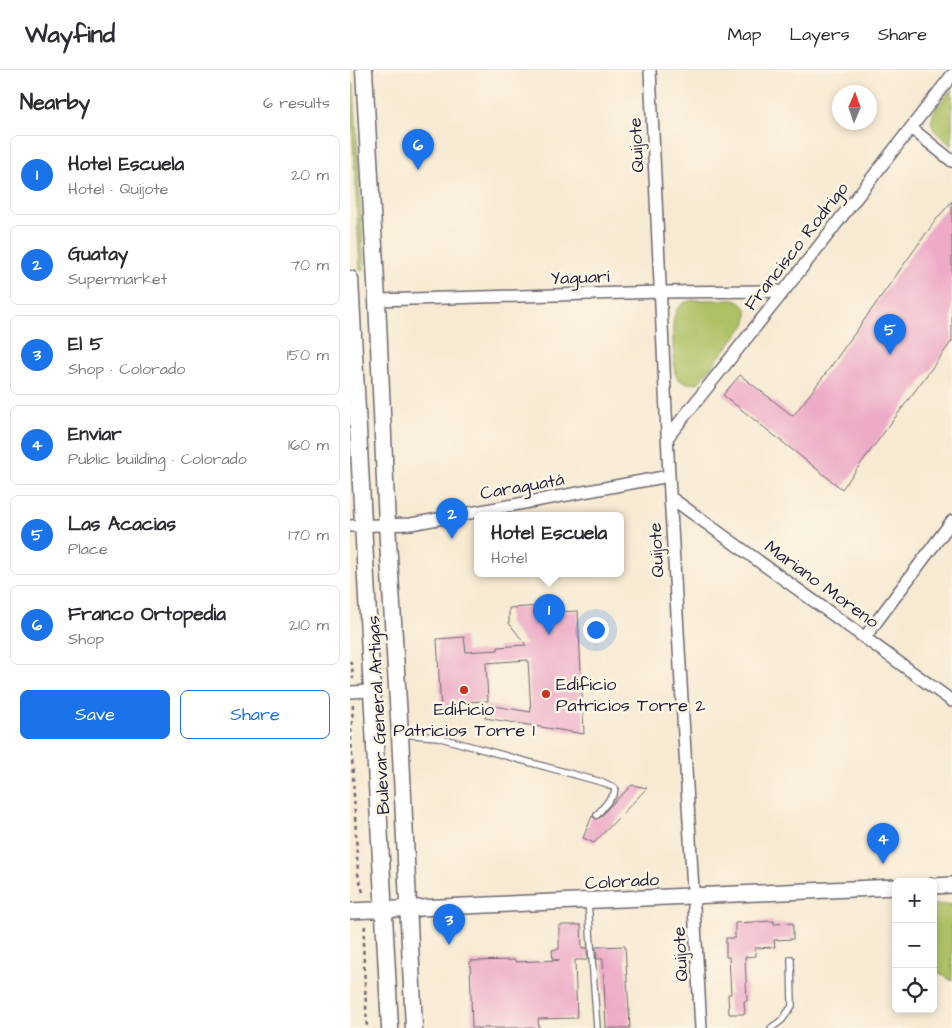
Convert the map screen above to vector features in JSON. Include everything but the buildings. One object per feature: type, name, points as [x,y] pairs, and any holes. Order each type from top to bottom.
[{"type":"main road","name":"Bulevar General Artigas","points":[[364,70],[414,1028]]},
{"type":"main road","name":"Bulevar General Artigas","points":[[350,280],[356,526],[372,691],[390,1028]]},
{"type":"street","name":"Quijote","points":[[650,70],[670,497],[701,1028]]},
{"type":"street","name":"Francisco Rodrigo","points":[[667,438],[952,75]]},
{"type":"street","points":[[910,128],[952,161]]},
{"type":"street","name":"Yaguarí","points":[[377,300],[661,292],[784,291]]},
{"type":"street","name":"Caraguatá","points":[[475,512],[669,476]]},
{"type":"street","name":"Mariano Moreno","points":[[670,497],[952,701]]},
{"type":"street","name":"Caraguatá","points":[[356,526],[410,524],[474,512]]},
{"type":"street","points":[[866,637],[952,521]]},
{"type":"street","points":[[352,692],[372,691]]},
{"type":"street","points":[[937,886],[952,885]]},
{"type":"street","name":"Colorado","points":[[350,912],[892,887]]},
{"type":"lane","points":[[400,734],[437,737],[605,783],[615,788],[614,794],[597,815]]},
{"type":"lane","points":[[588,902],[597,1028]]},
{"type":"lane","points":[[771,1028],[782,1020],[792,1006],[791,960]]},
{"type":"path","points":[[350,661],[352,666],[351,737],[358,874],[364,894],[366,911],[363,942],[367,1028]]},
{"type":"green space","points":[[354,84],[364,270],[360,270],[350,85]]},
{"type":"green space","points":[[952,89],[952,146],[934,130],[932,119],[940,103]]},
{"type":"green space","points":[[694,300],[735,300],[743,305],[747,311],[747,318],[744,326],[699,382],[688,383],[679,379],[675,373],[673,324],[676,311],[680,306]]},
{"type":"green space","points":[[952,904],[952,981],[937,972],[937,905]]},
{"type":"place","name":"Franco Ortopedia","points":[[418,170]]},
{"type":"place","name":"Las Acacias","points":[[890,355]]},
{"type":"place","name":"Guatay","points":[[452,539]]},
{"type":"place","name":"Hotel Escuela","points":[[549,635]]},
{"type":"place","name":"Edificio Patricios Torre 1","points":[[464,690]]},
{"type":"place","name":"Edificio Patricios Torre 2","points":[[546,694]]},
{"type":"place","name":"Enviar","points":[[883,864]]},
{"type":"place","name":"El 5","points":[[449,945]]}]
